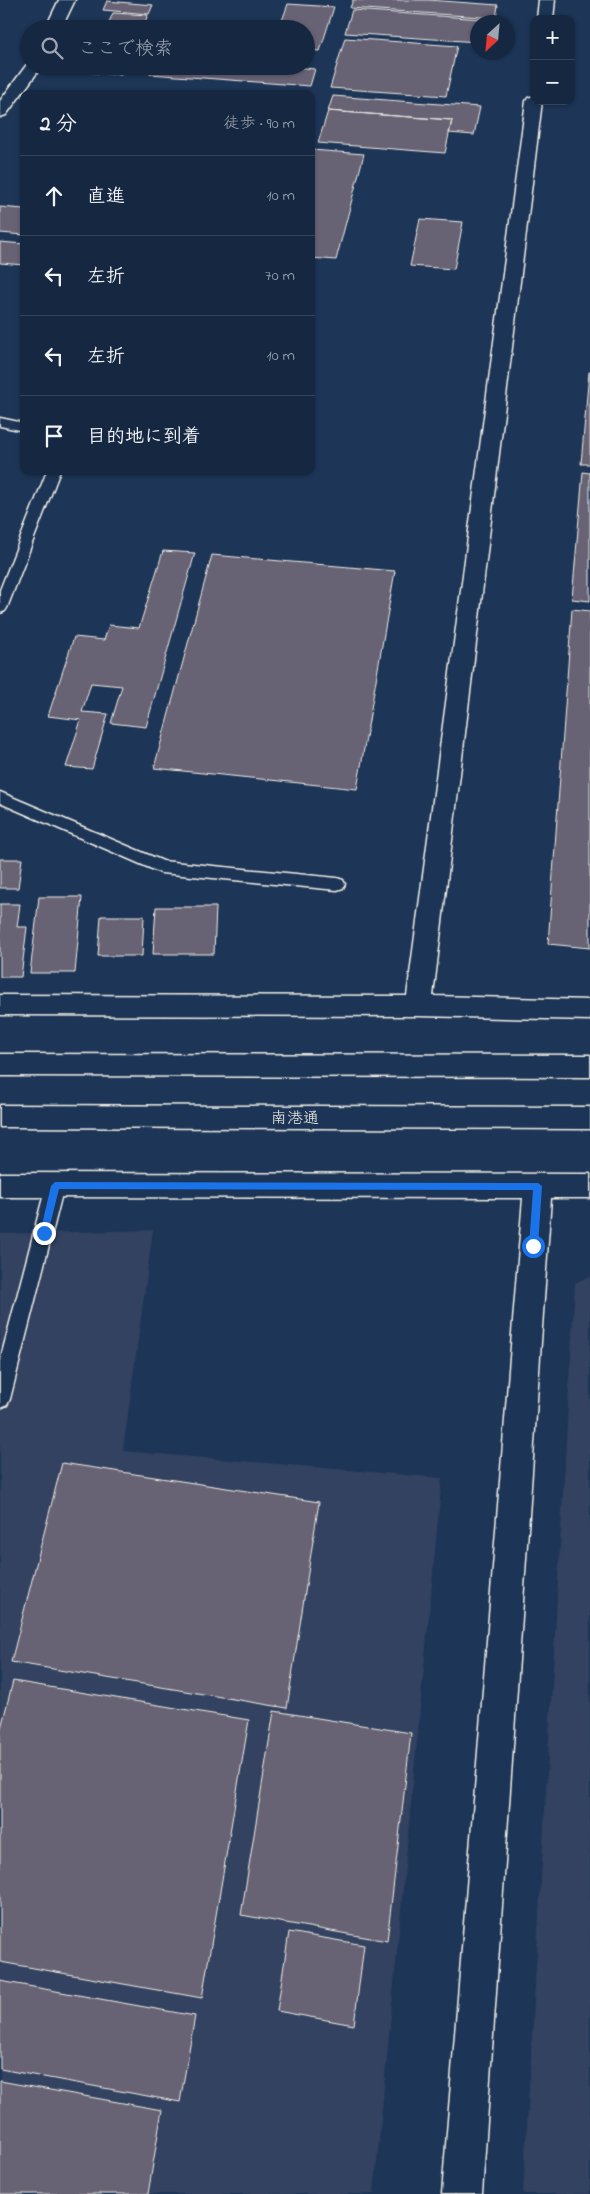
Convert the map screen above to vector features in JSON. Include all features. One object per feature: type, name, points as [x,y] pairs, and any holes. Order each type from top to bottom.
[{"type":"street","points":[[57,20],[67,0]]},
{"type":"street","points":[[545,15],[547,0]]},
{"type":"street","points":[[0,112],[27,75]]},
{"type":"street","points":[[419,1006],[533,105]]},
{"type":"street","points":[[0,1004],[419,1006],[590,1010]]},
{"type":"street","points":[[0,1065],[590,1066]]},
{"type":"street","name":"南港通","points":[[0,1116],[590,1118]]},
{"type":"street","points":[[0,1185],[590,1186]]},
{"type":"street","points":[[462,2194],[538,1186]]},
{"type":"lane","points":[[0,422],[20,426]]},
{"type":"lane","points":[[0,608],[52,475]]},
{"type":"lane","points":[[0,797],[161,867],[336,884]]},
{"type":"lane","points":[[0,1399],[55,1186]]},
{"type":"shaded area","points":[[153,1230],[123,1451],[442,1478],[374,2194],[0,2194],[0,1234]]},
{"type":"shaded area","points":[[590,1276],[590,2194],[523,2194],[575,1283]]},
{"type":"building","points":[[353,0],[428,0],[498,5],[496,15],[470,16],[350,8]]},
{"type":"building","points":[[107,1],[153,5],[149,14],[103,10]]},
{"type":"building","points":[[288,4],[334,7],[320,51],[315,51],[315,20],[282,20]]},
{"type":"building","points":[[352,10],[470,18],[470,41],[345,33]]},
{"type":"building","points":[[113,13],[148,15],[146,20],[110,20]]},
{"type":"building","points":[[345,38],[457,46],[446,96],[330,88]]},
{"type":"building","points":[[163,75],[313,75],[310,86]]},
{"type":"building","points":[[333,96],[480,107],[474,135],[449,133],[452,120],[328,111]]},
{"type":"building","points":[[328,111],[452,120],[445,153],[318,143]]},
{"type":"building","points":[[315,150],[364,154],[336,260],[315,258]]},
{"type":"building","points":[[0,207],[20,209],[20,235],[0,233]]},
{"type":"building","points":[[420,219],[463,222],[454,269],[410,266]]},
{"type":"building","points":[[0,242],[20,244],[20,265],[0,263]]},
{"type":"building","points":[[589,372],[590,464],[581,464]]},
{"type":"building","points":[[583,472],[590,473],[590,601],[572,599]]},
{"type":"building","points":[[163,551],[195,553],[146,727],[111,723],[122,686],[91,683],[82,712],[108,714],[92,769],[66,767],[81,720],[48,716],[74,637],[104,640],[109,625],[139,628]]},
{"type":"building","points":[[212,555],[395,571],[357,789],[154,768]]},
{"type":"building","points":[[572,609],[590,611],[590,948],[548,944]]},
{"type":"building","points":[[0,859],[22,859],[18,888],[0,888]]},
{"type":"building","points":[[39,897],[82,897],[75,973],[30,973]]},
{"type":"building","points":[[0,904],[20,904],[17,927],[27,927],[21,977],[0,977]]},
{"type":"building","points":[[156,907],[216,907],[214,954],[153,954]]},
{"type":"building","points":[[101,916],[144,916],[142,956],[98,956]]},
{"type":"building","points":[[62,1463],[319,1502],[287,1708],[11,1662]]},
{"type":"building","points":[[13,1681],[249,1720],[202,1998],[0,1962],[0,1732]]},
{"type":"building","points":[[274,1711],[411,1733],[387,1941],[241,1915]]},
{"type":"building","points":[[289,1932],[364,1945],[354,2025],[277,2011]]},
{"type":"building","points":[[0,1981],[195,2016],[180,2102],[0,2069]]},
{"type":"building","points":[[0,2081],[162,2110],[148,2194],[0,2194]]},
{"type":"route","points":[[44,1233],[55,1186],[538,1186],[533,1246]]}]
